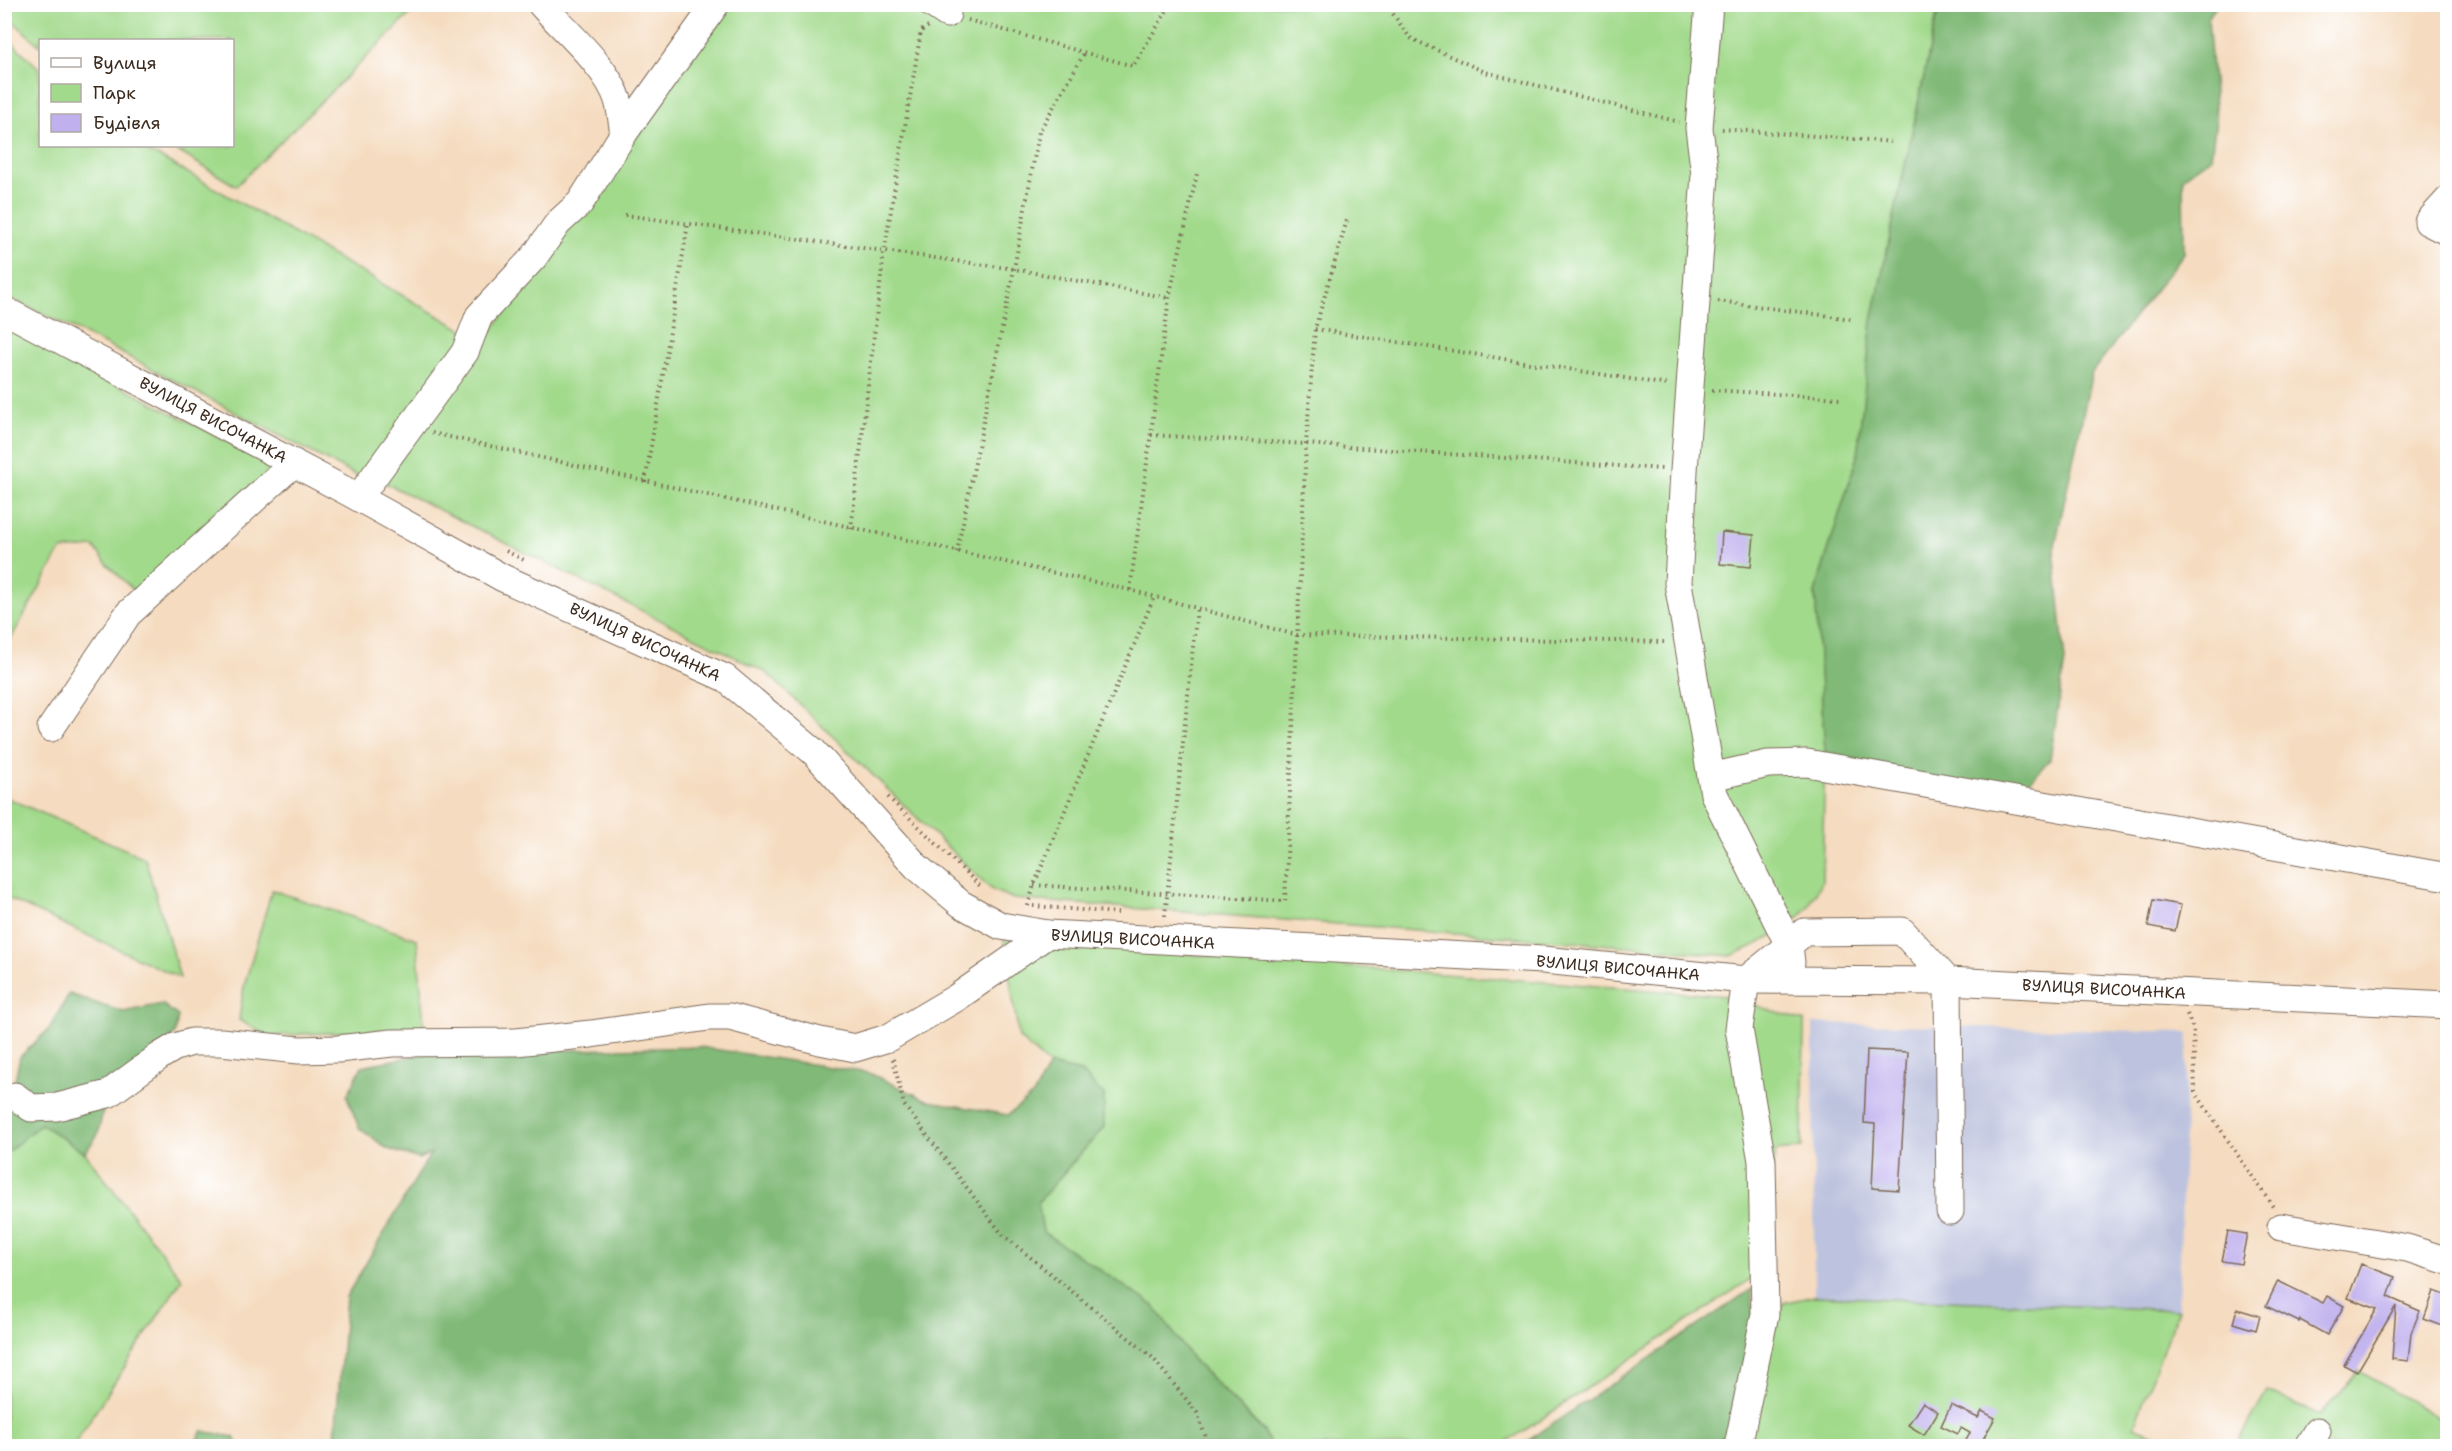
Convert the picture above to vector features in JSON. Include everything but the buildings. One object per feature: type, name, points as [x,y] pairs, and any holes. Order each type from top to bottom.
[{"type":"street","points":[[541,4],[587,54],[609,82],[617,99],[624,133]]},
{"type":"street","points":[[359,497],[465,352],[478,316],[534,257],[558,223],[580,202],[624,133],[716,4]]},
{"type":"street","points":[[1709,4],[1699,128],[1705,175],[1678,583],[1714,794],[1789,945],[1790,962],[1803,981]]},
{"type":"street","points":[[2448,200],[2428,222],[2448,232]]},
{"type":"street","name":"ВУЛИЦЯ ВИСОЧАНКА","points":[[4,310],[359,497],[503,578],[725,678],[814,752],[917,867],[961,904],[1000,926],[1048,934],[1543,960],[1746,980],[1948,981],[2448,1005]]},
{"type":"street","points":[[51,728],[129,614],[294,463]]},
{"type":"street","points":[[1711,777],[1768,764],[1807,763],[2448,877]]},
{"type":"street","points":[[1738,1446],[1765,1314],[1762,1161],[1739,1029],[1746,980],[1804,932],[1902,931],[1948,981],[1950,1211]]},
{"type":"street","points":[[15,1096],[31,1108],[57,1107],[108,1094],[160,1056],[175,1047],[192,1042],[221,1042],[299,1050],[338,1049],[392,1043],[516,1042],[709,1017],[730,1017],[855,1048],[888,1038],[956,998],[1048,934]]},
{"type":"street","points":[[2281,1227],[2407,1248],[2448,1261]]},
{"type":"path","points":[[851,529],[884,252],[921,31],[940,9],[1133,66],[1172,4]]},
{"type":"path","points":[[1386,4],[1410,38],[1485,72],[1699,128],[1895,142]]},
{"type":"path","points":[[957,552],[1039,132],[1085,51]]},
{"type":"path","points":[[1130,590],[1169,298],[1197,174]]},
{"type":"path","points":[[625,215],[1014,269],[1169,298]]},
{"type":"path","points":[[1034,885],[1285,901],[1306,444],[1315,329],[1347,220]]},
{"type":"path","points":[[645,482],[688,224]]},
{"type":"path","points":[[1697,298],[1852,319]]},
{"type":"path","points":[[1315,329],[1690,388],[1840,398]]},
{"type":"path","points":[[410,428],[1130,590],[1296,635],[1688,643]]},
{"type":"path","points":[[1151,435],[1684,471]]},
{"type":"path","points":[[497,547],[529,562]]},
{"type":"path","points":[[1028,906],[1034,885],[1154,597]]},
{"type":"path","points":[[1154,915],[1166,916],[1197,608]]},
{"type":"path","points":[[881,790],[989,895]]},
{"type":"path","points":[[1020,905],[1120,913]]},
{"type":"path","points":[[2179,993],[2193,1029],[2195,1092],[2271,1204],[2281,1227]]},
{"type":"path","points":[[888,1038],[904,1105],[1002,1234],[1153,1358],[1197,1413],[1209,1446]]},
{"type":"shaded area","points":[[1813,1023],[2188,1032],[2178,1310],[1814,1296]]},
{"type":"green space","points":[[5,4],[419,4],[236,186],[171,147],[234,147],[234,39],[39,39],[39,45],[5,14]]},
{"type":"green space","points":[[703,5],[1939,5],[1872,321],[1857,457],[1815,593],[1825,751],[1822,882],[1808,907],[1792,924],[1758,944],[1731,956],[1014,899],[992,890],[767,673],[383,482],[672,80]]},
{"type":"green space","points":[[1939,5],[2216,5],[2208,19],[2216,119],[2211,157],[2183,178],[2184,253],[2092,372],[2054,550],[2065,661],[2050,759],[2025,787],[1988,789],[1839,765],[1825,751],[1815,593],[1857,457],[1872,321]]},
{"type":"green space","points":[[5,36],[39,68],[39,147],[135,147],[160,157],[470,334],[359,477],[83,333],[5,296]]},
{"type":"green space","points":[[5,327],[275,466],[137,594],[107,564],[94,547],[61,550],[5,649]]},
{"type":"green space","points":[[5,797],[145,858],[180,978],[5,897]]},
{"type":"green space","points":[[272,890],[417,939],[424,1028],[267,1036],[239,1020],[244,986]]},
{"type":"green space","points":[[1004,940],[1727,996],[1804,1021],[1802,1148],[1776,1151],[1752,1278],[1501,1446],[1271,1446],[1264,1431],[1193,1360],[1154,1306],[1043,1232],[1038,1202],[1104,1127],[1081,1072],[1049,1065],[1019,1038]]},
{"type":"green space","points":[[69,994],[123,1012],[162,1004],[178,1016],[175,1034],[106,1095],[98,1134],[85,1153],[41,1124],[5,1154],[5,1117],[20,1057],[49,1029]]},
{"type":"green space","points":[[700,1047],[869,1073],[929,1101],[1008,1115],[1034,1094],[1049,1065],[1081,1072],[1104,1095],[1104,1127],[1038,1202],[1043,1232],[1154,1306],[1193,1360],[1264,1432],[1271,1446],[332,1446],[335,1438],[346,1297],[431,1153],[419,1159],[388,1149],[359,1128],[347,1096],[362,1066],[429,1053]]},
{"type":"green space","points":[[41,1123],[85,1153],[182,1279],[73,1446],[5,1446],[4,1154]]},
{"type":"green space","points":[[1752,1289],[1754,1343],[1732,1446],[1520,1446]]},
{"type":"green space","points":[[1814,1296],[2178,1310],[2134,1426],[2178,1446],[1734,1446],[1783,1303]]},
{"type":"green space","points":[[2359,1371],[2447,1423],[2447,1446],[2236,1446],[2267,1391],[2320,1415]]},
{"type":"green space","points":[[202,1431],[234,1437],[238,1446],[193,1446]]}]
